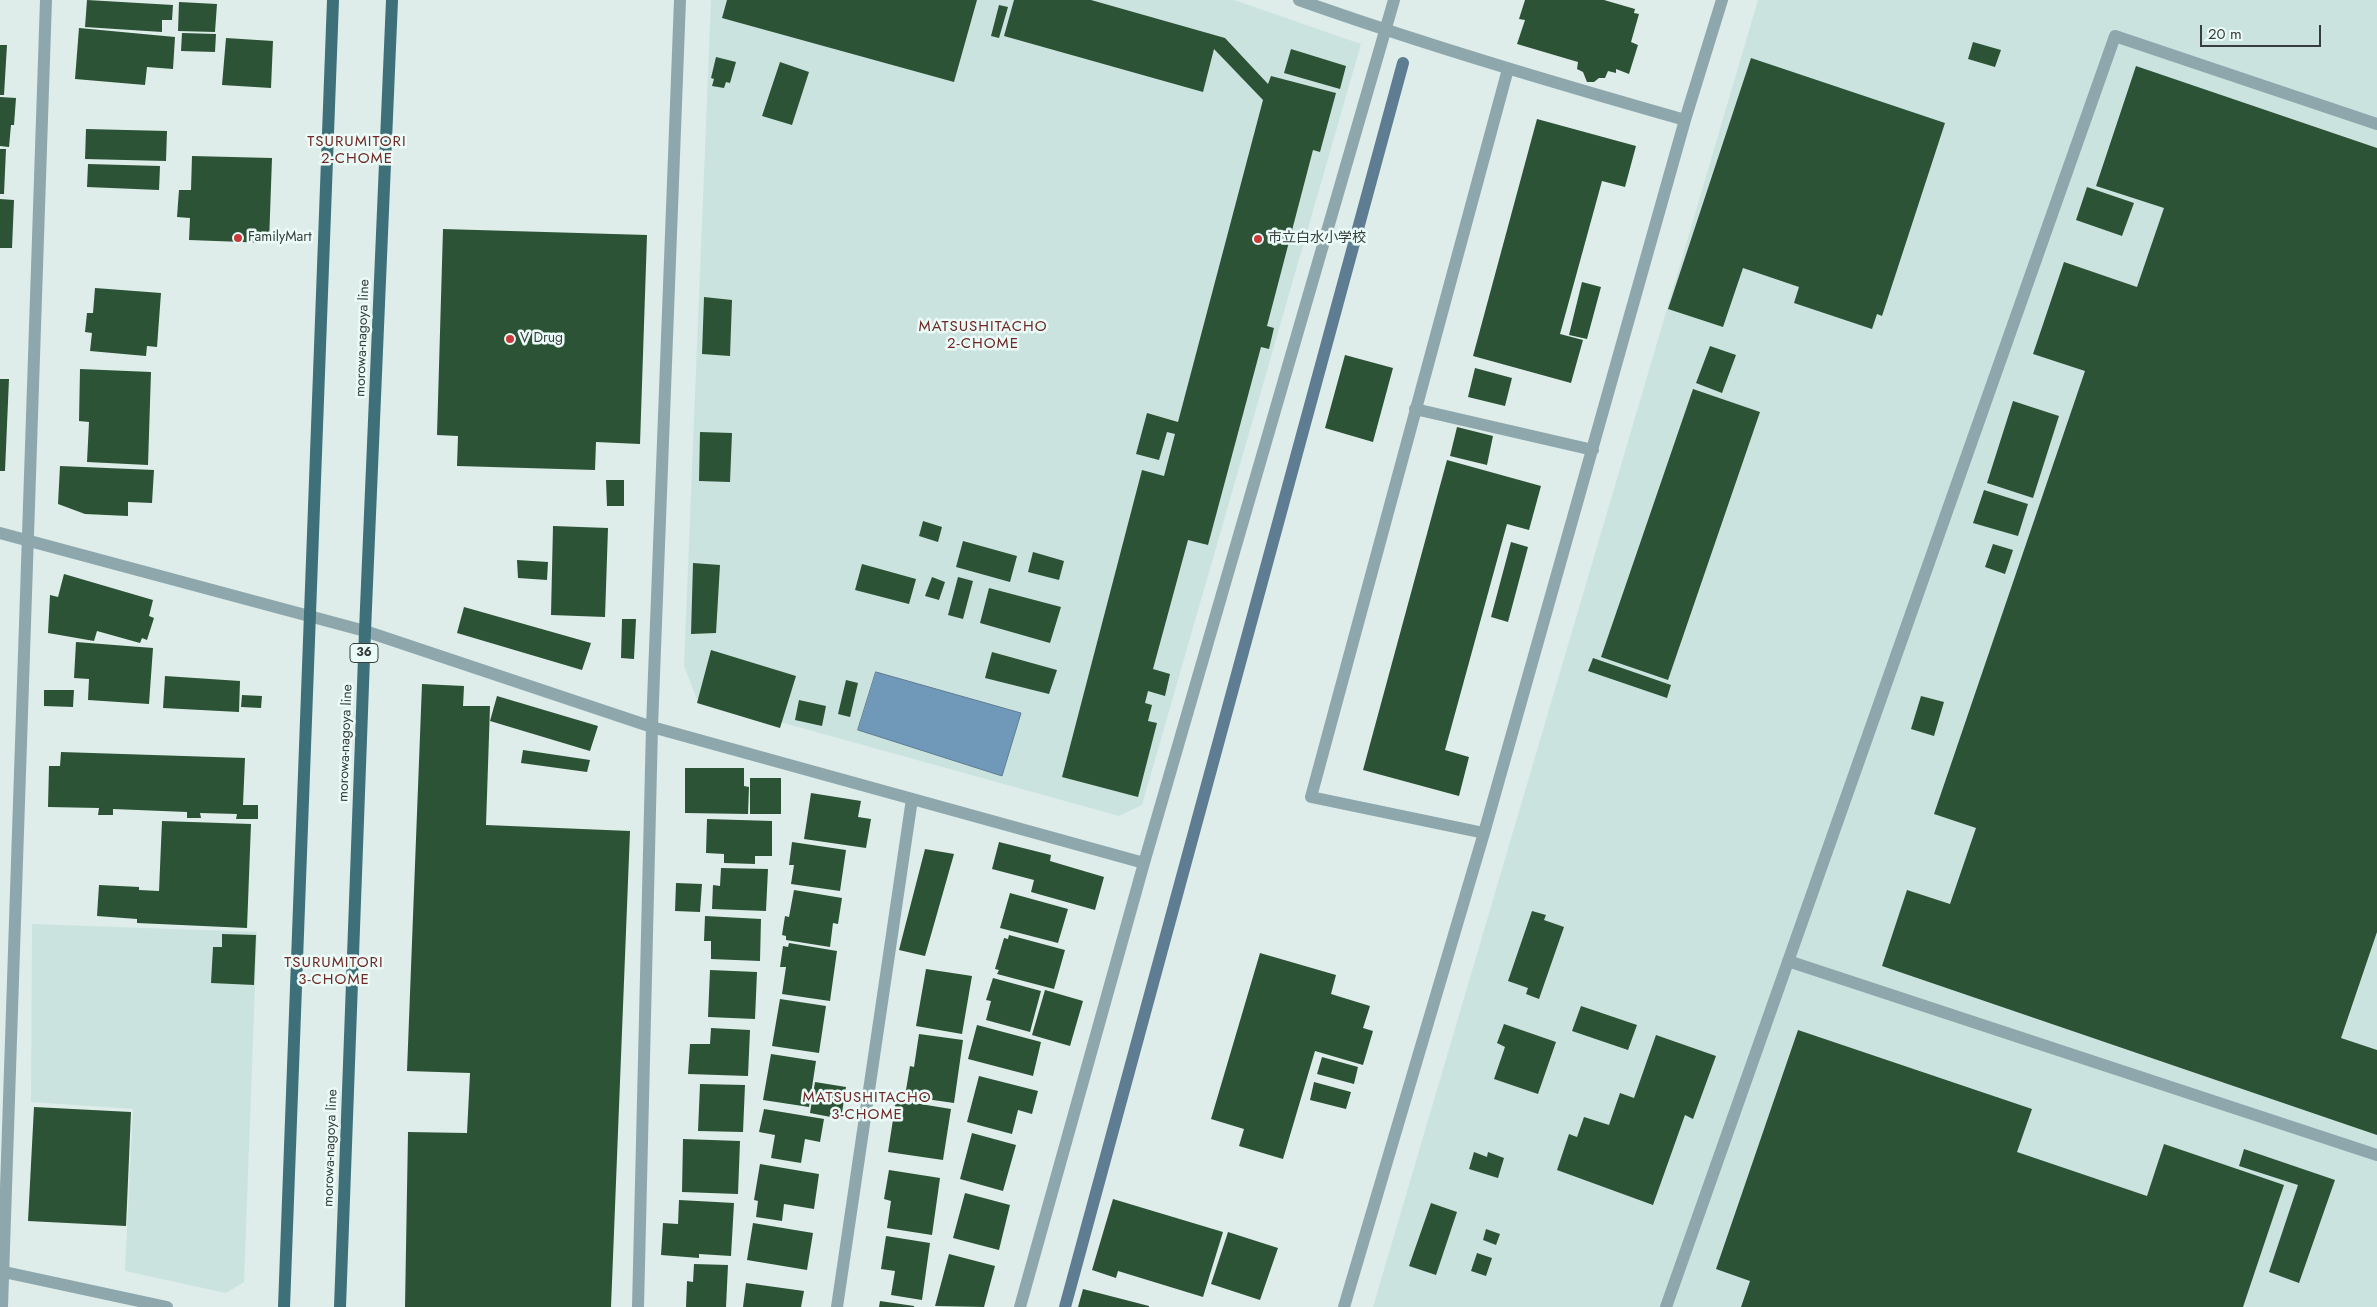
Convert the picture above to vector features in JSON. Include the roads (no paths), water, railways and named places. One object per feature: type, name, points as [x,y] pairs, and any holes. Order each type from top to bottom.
[{"type":"main road","points":[[284,1307],[333,0]]},
{"type":"main road","name":"morowa-nagoya line","points":[[340,1307],[365,631],[392,0]]},
{"type":"street","points":[[2,1307],[46,0]]},
{"type":"street","points":[[638,1307],[652,727],[680,0]]},
{"type":"street","points":[[1299,0],[1386,31],[1508,69],[1685,120]]},
{"type":"street","points":[[1020,1307],[1144,863],[1394,0]]},
{"type":"street","points":[[1344,1307],[1484,833],[1685,120],[1722,0]]},
{"type":"street","points":[[1666,1307],[2115,36],[2377,124]]},
{"type":"street","points":[[1484,833],[1311,796],[1508,69]]},
{"type":"street","points":[[1415,408],[1592,450]]},
{"type":"street","points":[[0,533],[365,631],[652,727],[1144,863]]},
{"type":"street","points":[[838,1307],[912,799]]},
{"type":"street","points":[[1788,961],[2377,1155]]},
{"type":"street","points":[[2,1272],[167,1307]]},
{"type":"water","points":[[876,672],[1021,713],[1002,776],[858,730]]},
{"type":"waterway","points":[[1065,1307],[1403,63]]},
{"type":"place","name":"FamilyMart","points":[[238,238]]},
{"type":"place","name":"市立白水小学校","points":[[1258,239]]},
{"type":"place","name":"V Drug","points":[[510,339]]},
{"type":"district","name":"TSURUMITORI 2-CHOME","points":[[357,150]]},
{"type":"district","name":"MATSUSHITACHO 2-CHOME","points":[[983,336]]},
{"type":"district","name":"TSURUMITORI 3-CHOME","points":[[334,972]]},
{"type":"district","name":"MATSUSHITACHO 3-CHOME","points":[[867,1106]]}]
